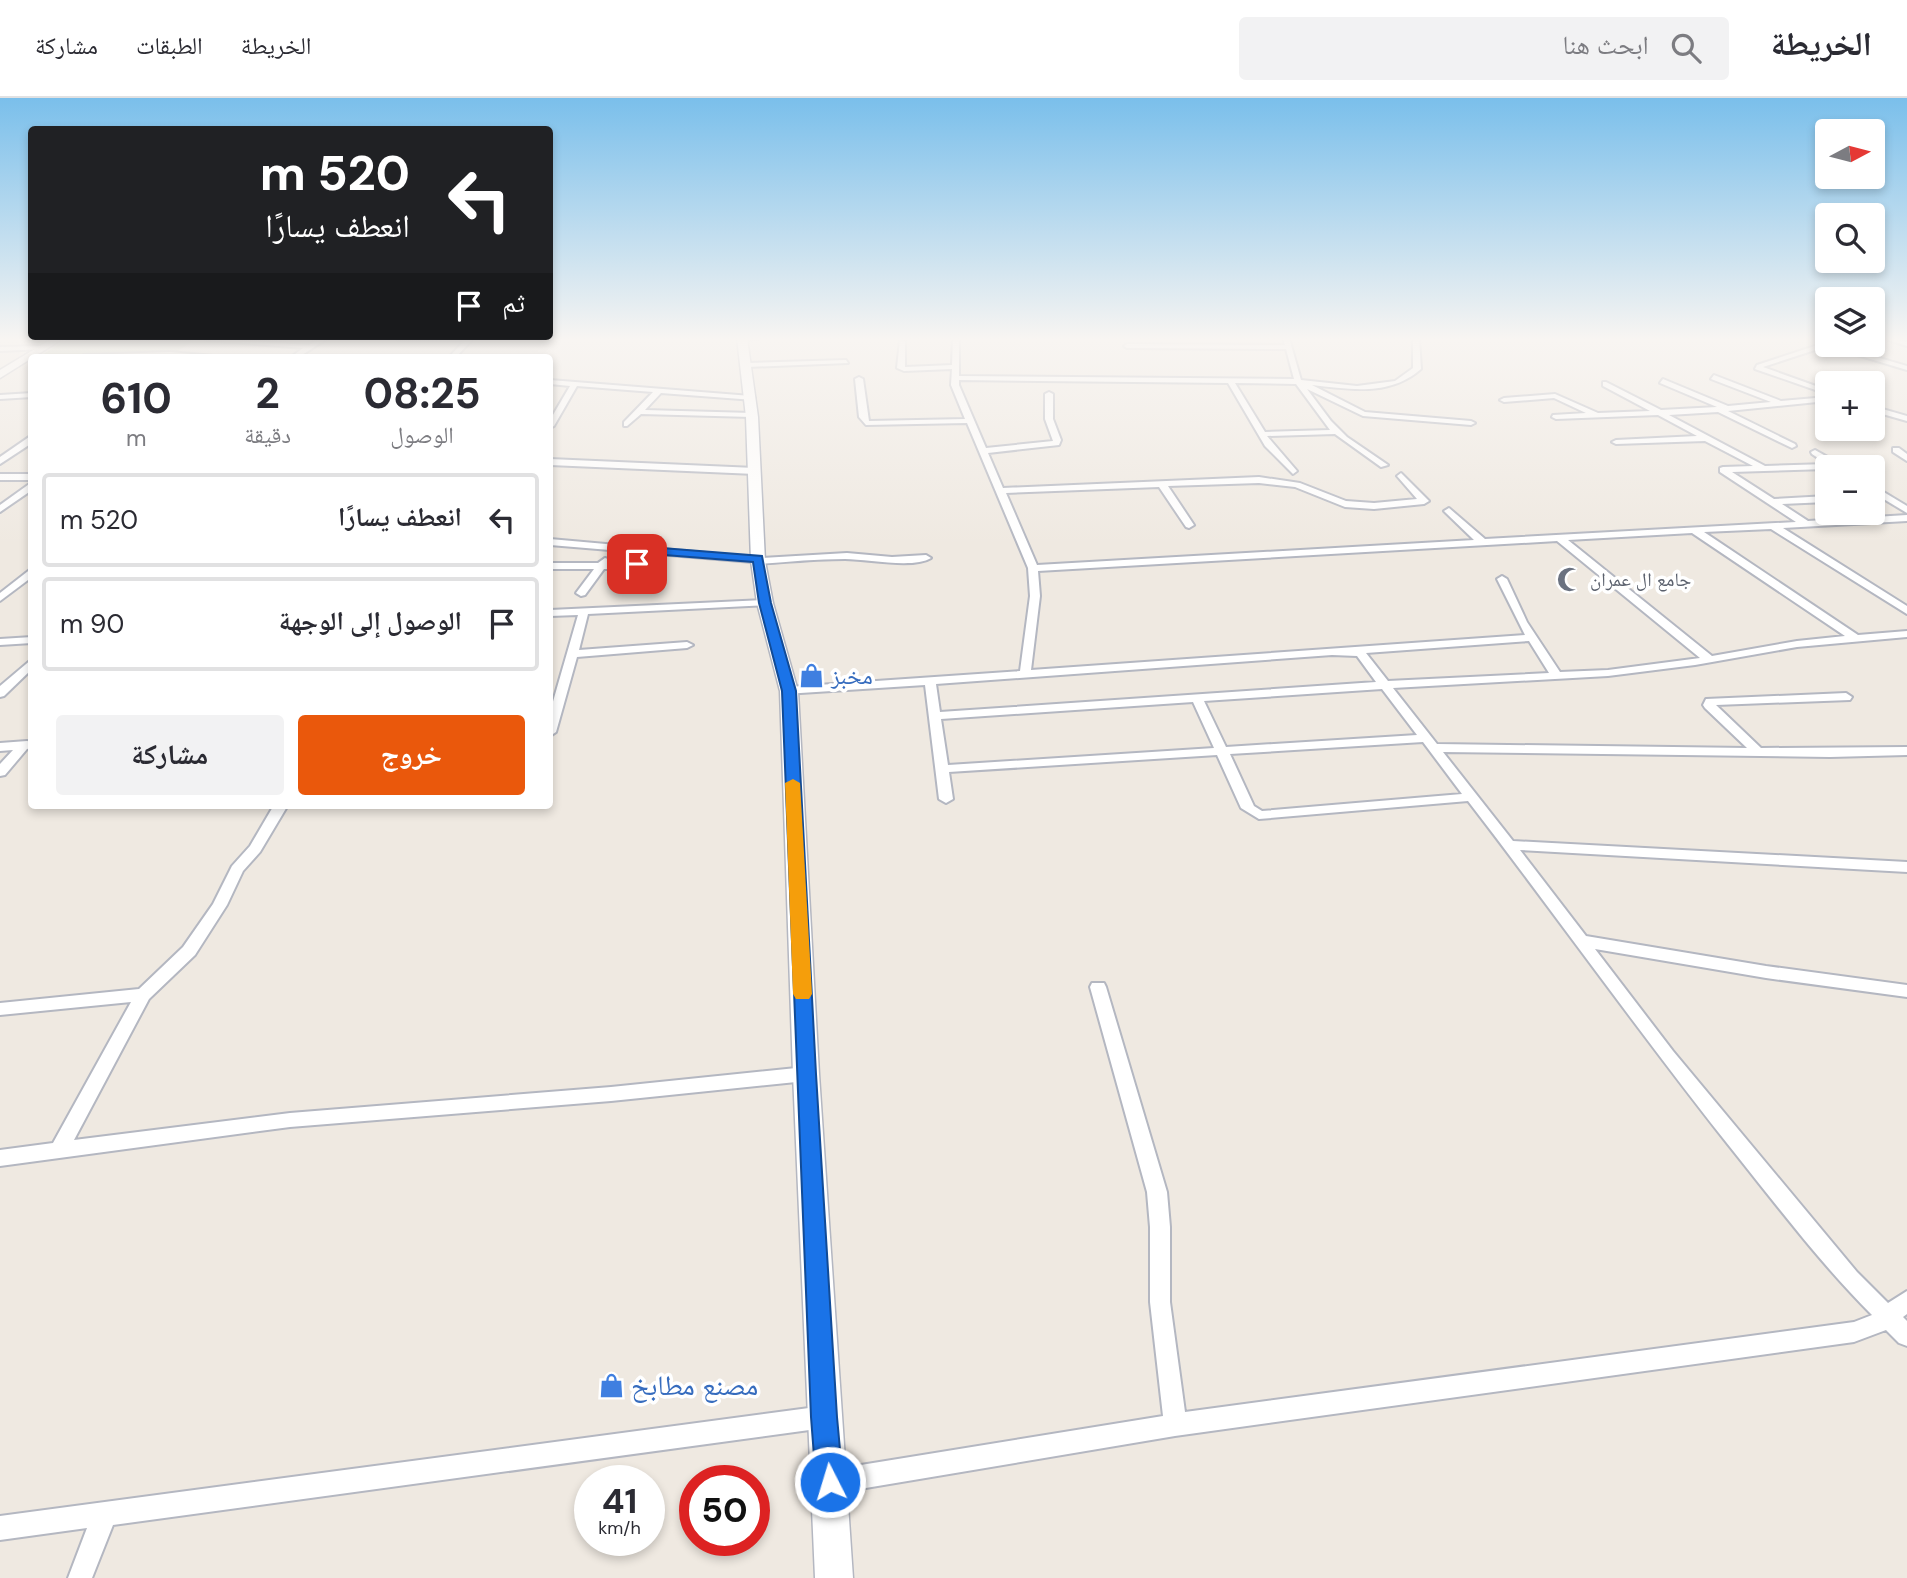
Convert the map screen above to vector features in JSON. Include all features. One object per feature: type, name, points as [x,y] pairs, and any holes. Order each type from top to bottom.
[{"type":"main road","points":[[751,407],[758,560],[765,603],[789,691],[806,1074],[834,1578]]},
{"type":"street","points":[[627,424],[643,407]]},
{"type":"street","points":[[638,412],[731,407]]},
{"type":"street","points":[[862,407],[866,423],[970,421]]},
{"type":"street","points":[[964,407],[1033,568],[1035,596],[1026,675]]},
{"type":"street","points":[[983,451],[1056,443],[1049,419],[1049,407]]},
{"type":"street","points":[[1246,407],[1262,434],[1293,471]]},
{"type":"street","points":[[1318,407],[1338,432],[1384,465]]},
{"type":"street","points":[[1349,407],[1363,414],[1471,423]]},
{"type":"street","points":[[1579,407],[1598,416]]},
{"type":"street","points":[[1651,407],[1763,468]]},
{"type":"street","points":[[1719,407],[1792,446]]},
{"type":"street","points":[[1556,417],[1664,414],[1742,407]]},
{"type":"street","points":[[1885,412],[1907,419]]},
{"type":"street","points":[[1262,434],[1338,432]]},
{"type":"street","points":[[1616,442],[1708,438]]},
{"type":"street","points":[[0,461],[28,442]]},
{"type":"street","points":[[1896,450],[1907,458]]},
{"type":"street","points":[[1815,452],[1820,455]]},
{"type":"street","points":[[553,462],[755,471]]},
{"type":"street","points":[[1806,524],[1723,470],[1815,467]]},
{"type":"street","points":[[1000,491],[1259,480],[1297,485],[1345,504],[1374,506],[1424,501],[1401,476]]},
{"type":"street","points":[[0,477],[28,477]]},
{"type":"street","points":[[1163,484],[1189,525]]},
{"type":"street","points":[[0,509],[28,488]]},
{"type":"street","points":[[1885,497],[1907,510]]},
{"type":"street","points":[[1769,502],[1815,500]]},
{"type":"street","points":[[1448,511],[1481,541]]},
{"type":"street","points":[[1033,568],[1907,518]]},
{"type":"street","points":[[1773,526],[1907,611]]},
{"type":"street","points":[[1694,530],[1855,638]]},
{"type":"street","points":[[1558,537],[1709,659]]},
{"type":"street","points":[[553,542],[758,560],[847,556],[892,560],[926,558]]},
{"type":"street","points":[[626,584],[635,566],[649,551]]},
{"type":"street","points":[[553,566],[605,562],[635,566]]},
{"type":"street","points":[[581,593],[605,562]]},
{"type":"street","points":[[0,598],[28,574]]},
{"type":"street","points":[[1502,579],[1531,638],[1557,676]]},
{"type":"street","points":[[553,614],[765,603]]},
{"type":"street","points":[[554,707],[584,611]]},
{"type":"street","points":[[935,716],[1384,685],[1608,673],[1770,648],[1907,634]]},
{"type":"street","points":[[789,691],[1531,638]]},
{"type":"street","points":[[0,642],[28,640]]},
{"type":"street","points":[[572,654],[687,645]]},
{"type":"street","points":[[1351,651],[1360,653],[1431,743],[1667,1056],[1803,1224],[1850,1279],[1890,1316],[1907,1336]]},
{"type":"street","points":[[0,693],[28,666]]},
{"type":"street","points":[[930,682],[946,799]]},
{"type":"street","points":[[1758,752],[1709,705],[1710,702],[1846,697]]},
{"type":"street","points":[[1197,698],[1248,807],[1259,815],[1472,797]]},
{"type":"street","points":[[942,769],[1221,751],[1431,743],[1758,752],[1907,751]]},
{"type":"street","points":[[0,747],[27,745]]},
{"type":"street","points":[[0,772],[27,745]]},
{"type":"street","points":[[59,1150],[143,995],[189,951],[220,905],[237,869],[255,849],[279,809]]},
{"type":"street","points":[[1509,845],[1907,867]]},
{"type":"street","points":[[1581,941],[1766,972],[1907,991]]},
{"type":"street","points":[[1098,987],[1157,1192],[1160,1302],[1175,1425]]},
{"type":"street","points":[[0,1009],[143,995]]},
{"type":"street","points":[[0,1158],[290,1120],[597,1095],[806,1074]]},
{"type":"street","points":[[830,1482],[1175,1425],[1854,1332],[1874,1326],[1907,1301]]},
{"type":"street","points":[[0,1528],[824,1417]]},
{"type":"street","points":[[80,1578],[105,1513]]},
{"type":"slow traffic","points":[[793,783],[802,994]]},
{"type":"place","name":"جامع ال عمران","points":[[1570,579]]},
{"type":"place","name":"مخبز","points":[[811,676]]},
{"type":"place","name":"مصنع مطابخ","points":[[611,1385]]},
{"type":"route","points":[[637,564],[649,551],[758,559],[765,603],[789,691],[806,1074],[824,1417],[830,1482]]}]
